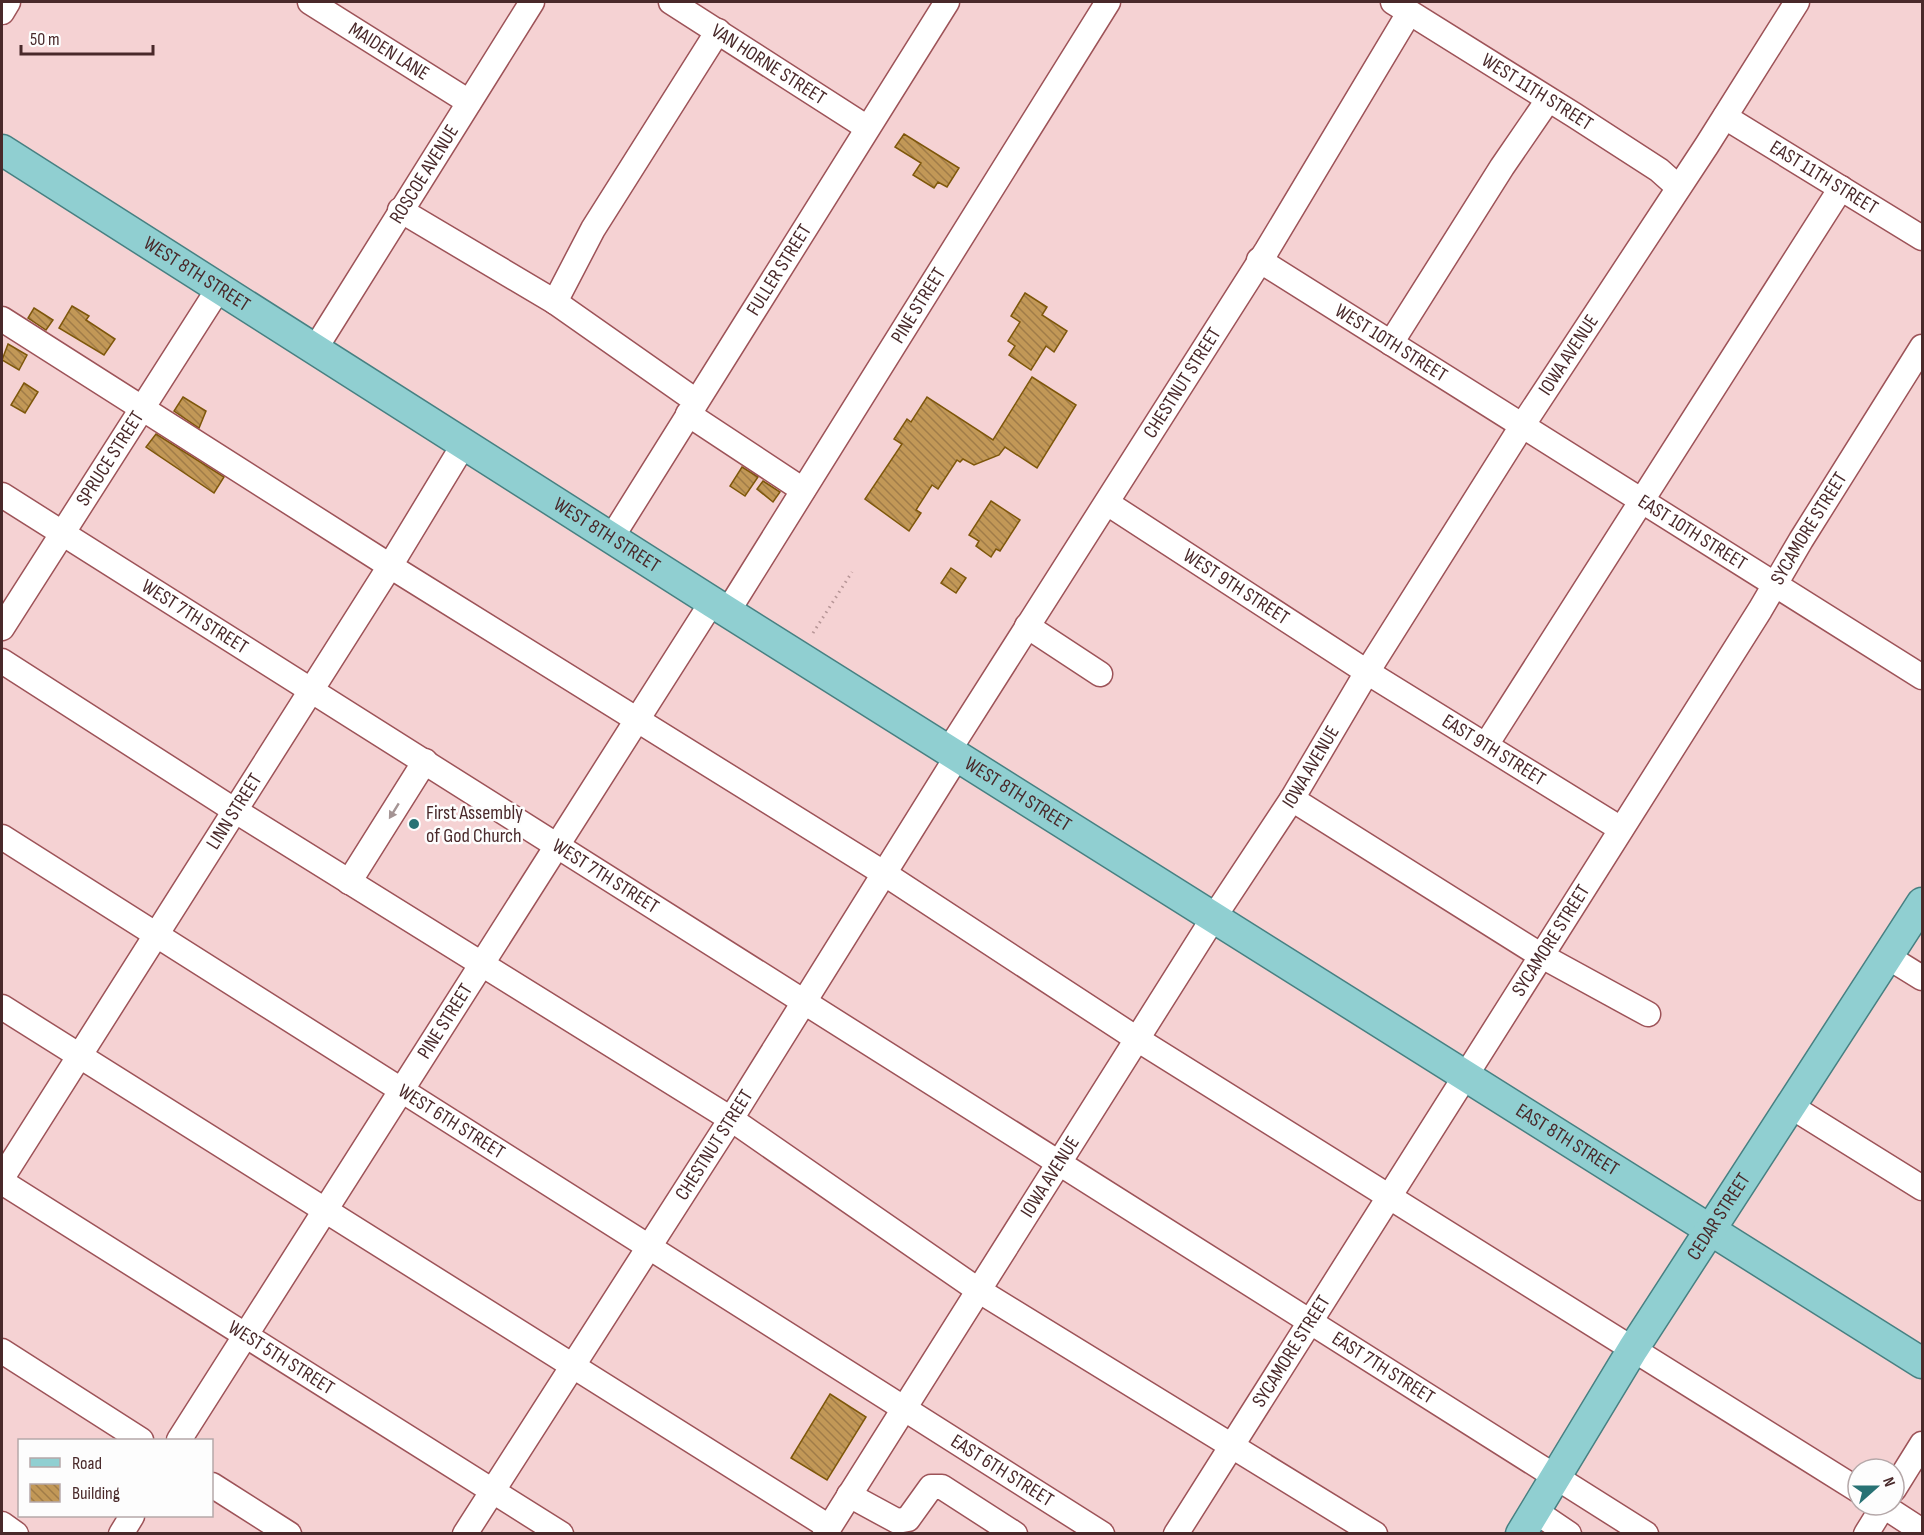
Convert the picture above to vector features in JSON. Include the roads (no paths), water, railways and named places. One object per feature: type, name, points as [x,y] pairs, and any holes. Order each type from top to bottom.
[{"type":"main road","name":"WEST 8TH STREET","points":[[2,150],[1214,917]]},
{"type":"main road","name":"CEDAR STREET","points":[[1528,1522],[1633,1349],[1712,1231],[1923,903]]},
{"type":"main road","name":"EAST 8TH STREET","points":[[1214,917],[1923,1363]]},
{"type":"street","points":[[2,12],[8,2]]},
{"type":"street","name":"MAIDEN LANE","points":[[310,2],[469,102]]},
{"type":"street","name":"ROSCOE AVENUE","points":[[315,349],[532,2]]},
{"type":"street","name":"VAN HORNE STREET","points":[[671,2],[866,127]]},
{"type":"street","name":"FULLER STREET","points":[[612,537],[945,2]]},
{"type":"street","name":"PINE STREET","points":[[180,1439],[637,718],[803,490],[1108,2]]},
{"type":"street","name":"IOWA AVENUE","points":[[827,1530],[1058,1162],[1292,799],[1367,672],[1522,426],[1725,117],[1797,2]]},
{"type":"street","name":"WEST 11TH STREET","points":[[1401,7],[1659,170],[1678,187]]},
{"type":"street","name":"CHESTNUT STREET","points":[[465,1533],[731,1119],[885,874],[1027,626],[1259,260],[1401,7]]},
{"type":"street","points":[[555,302],[593,229],[718,31]]},
{"type":"street","points":[[1391,343],[1502,167],[1548,100]]},
{"type":"street","name":"EAST 11TH STREET","points":[[1725,117],[1923,238]]},
{"type":"street","points":[[1486,745],[1841,188]]},
{"type":"street","points":[[400,210],[555,302],[803,490]]},
{"type":"street","name":"WEST 10TH STREET","points":[[1259,260],[1522,426]]},
{"type":"street","name":"SPRUCE STREET","points":[[2,628],[219,288]]},
{"type":"street","points":[[2,319],[390,566],[885,874],[1137,1039],[1846,1482]]},
{"type":"street","name":"SYCAMORE STREET","points":[[1176,1533],[1311,1322],[1388,1195],[1466,1077],[1540,955],[1923,347]]},
{"type":"street","name":"EAST 10TH STREET","points":[[1522,426],[1923,677]]},
{"type":"street","name":"LINN STREET","points":[[2,1180],[390,566],[464,444]]},
{"type":"street","name":"WEST 7TH STREET","points":[[2,495],[1058,1162]]},
{"type":"street","name":"WEST 9TH STREET","points":[[1107,503],[1367,672]]},
{"type":"street","points":[[1027,626],[1100,674]]},
{"type":"street","points":[[2,661],[234,810],[731,1119],[978,1290],[1375,1533]]},
{"type":"street","name":"EAST 9TH STREET","points":[[1367,672],[1621,828]]},
{"type":"street","points":[[349,882],[425,761]]},
{"type":"street","points":[[1292,799],[1540,955],[1648,1014]]},
{"type":"street","name":"WEST 6TH STREET","points":[[2,837],[902,1408]]},
{"type":"street","points":[[1888,957],[1923,978]]},
{"type":"street","points":[[2,1007],[162,1110],[573,1366],[827,1530]]},
{"type":"street","points":[[1792,1107],[1923,1188]]},
{"type":"street","name":"EAST 7TH STREET","points":[[1058,1162],[1555,1478],[1646,1533]]},
{"type":"street","name":"WEST 5TH STREET","points":[[2,1180],[561,1533]]},
{"type":"street","points":[[2,1351],[139,1439]]},
{"type":"street","name":"EAST 6TH STREET","points":[[902,1408],[1102,1533]]},
{"type":"street","points":[[1906,1470],[1923,1444]]},
{"type":"street","points":[[213,1486],[289,1533]]},
{"type":"street","points":[[849,1495],[897,1521],[908,1519],[932,1487],[942,1486],[1016,1533]]},
{"type":"street","points":[[121,1533],[131,1517]]},
{"type":"street","points":[[1866,1533],[1876,1517]]},
{"type":"street","points":[[1906,1517],[1923,1531]]},
{"type":"street","points":[[1528,1522],[1569,1533]]},
{"type":"street","points":[[2,1524],[16,1533]]},
{"type":"place","name":"First Assembly of God Church","points":[[414,824]]}]
